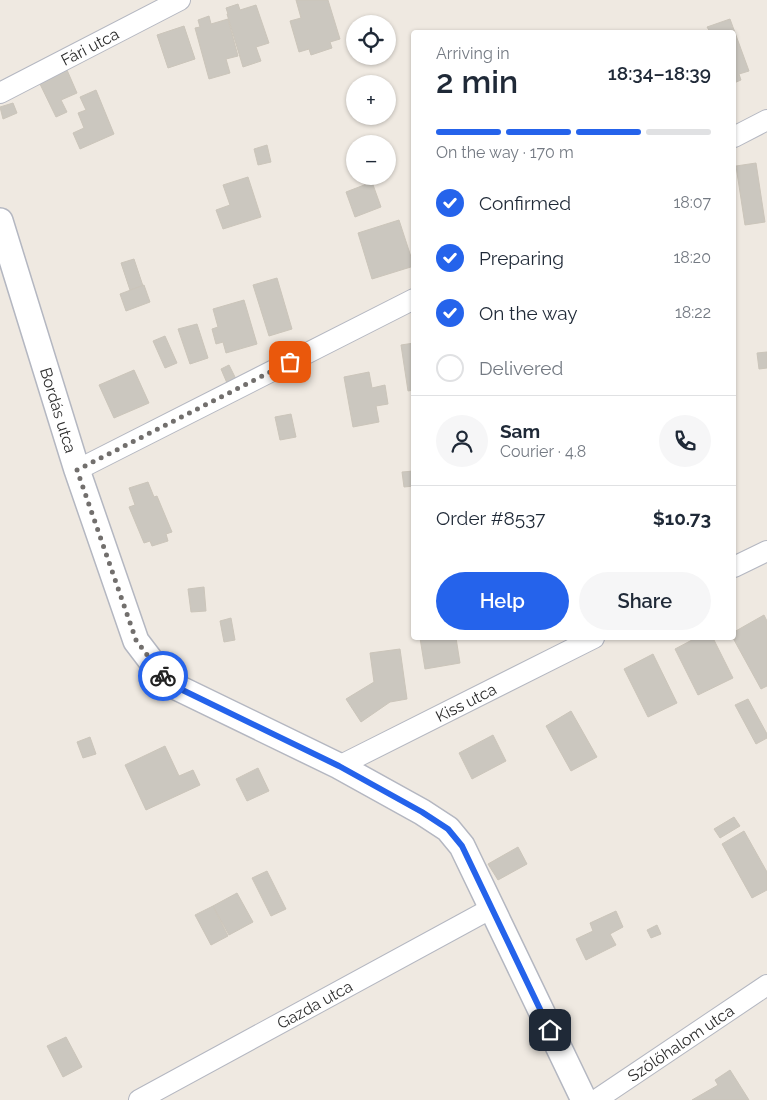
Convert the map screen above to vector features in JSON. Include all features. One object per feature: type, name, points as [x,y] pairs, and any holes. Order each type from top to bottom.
[{"type":"street","name":"Fári utca","points":[[0,93],[180,0]]},
{"type":"street","points":[[736,136],[767,120]]},
{"type":"street","name":"Bordás utca","points":[[0,222],[77,470],[136,640],[168,683],[339,766],[422,812],[448,829],[462,846],[584,1100]]},
{"type":"street","points":[[77,470],[411,301]]},
{"type":"street","points":[[736,566],[767,551]]},
{"type":"street","name":"Kiss utca","points":[[339,766],[590,640]]},
{"type":"street","name":"Gazda utca","points":[[139,1100],[492,908]]},
{"type":"street","name":"Szőlőhalom utca","points":[[596,1100],[767,985]]},
{"type":"building","points":[[296,0],[328,0],[340,39],[330,42],[332,48],[311,55],[309,49],[299,52],[290,21],[301,18]]},
{"type":"building","points":[[238,4],[240,10],[256,5],[269,43],[256,47],[261,61],[243,67],[226,8]]},
{"type":"building","points":[[209,16],[211,24],[228,19],[238,56],[226,59],[230,73],[209,79],[195,28],[200,27],[198,20]]},
{"type":"building","points":[[730,19],[734,30],[709,30],[707,27]]},
{"type":"building","points":[[184,26],[195,59],[168,68],[157,35]]},
{"type":"building","points":[[736,35],[749,71],[739,74],[741,80],[736,82]]},
{"type":"building","points":[[67,70],[77,93],[61,100],[67,112],[56,117],[39,82]]},
{"type":"building","points":[[96,90],[114,134],[80,149],[73,133],[84,128],[78,113],[86,110],[80,97]]},
{"type":"building","points":[[13,103],[17,113],[3,119],[0,107]]},
{"type":"building","points":[[267,145],[271,162],[258,165],[254,149]]},
{"type":"building","points":[[756,163],[765,222],[745,225],[736,166]]},
{"type":"building","points":[[248,177],[261,217],[223,229],[216,210],[230,205],[223,185]]},
{"type":"building","points":[[364,185],[373,185],[381,207],[355,217],[346,192]]},
{"type":"building","points":[[399,220],[411,257],[411,267],[372,279],[358,233]]},
{"type":"building","points":[[134,259],[143,286],[130,290],[121,263]]},
{"type":"building","points":[[277,278],[292,329],[269,336],[253,285]]},
{"type":"building","points":[[144,285],[150,302],[126,311],[120,294]]},
{"type":"building","points":[[244,300],[257,344],[226,353],[223,342],[216,344],[212,329],[218,327],[213,309]]},
{"type":"building","points":[[197,324],[208,358],[190,364],[178,329]]},
{"type":"building","points":[[165,336],[177,363],[165,368],[153,341]]},
{"type":"building","points":[[411,343],[411,390],[408,391],[401,345]]},
{"type":"building","points":[[767,352],[767,368],[759,369],[757,353]]},
{"type":"building","points":[[229,365],[236,379],[227,383],[221,369]]},
{"type":"building","points":[[134,370],[149,403],[114,418],[99,385]]},
{"type":"building","points":[[369,372],[372,388],[385,385],[388,404],[376,406],[379,422],[353,427],[344,377]]},
{"type":"building","points":[[291,414],[296,437],[280,440],[275,417]]},
{"type":"building","points":[[411,471],[411,486],[404,487],[402,472]]},
{"type":"building","points":[[148,482],[154,497],[157,496],[172,532],[166,534],[168,541],[152,546],[150,541],[144,543],[129,507],[135,505],[129,488]]},
{"type":"building","points":[[204,587],[206,611],[191,612],[188,589]]},
{"type":"building","points":[[764,615],[767,621],[767,686],[761,689],[734,640],[736,640],[736,631]]},
{"type":"building","points":[[231,618],[235,640],[224,642],[220,621]]},
{"type":"building","points":[[420,640],[456,640],[460,663],[425,669]]},
{"type":"building","points":[[692,640],[714,640],[733,678],[698,695],[675,649]]},
{"type":"building","points":[[400,649],[407,699],[390,702],[361,722],[346,699],[374,682],[370,653]]},
{"type":"building","points":[[653,654],[677,703],[648,717],[624,669]]},
{"type":"building","points":[[748,699],[767,734],[767,738],[756,744],[735,705]]},
{"type":"building","points":[[571,711],[597,757],[571,771],[546,726]]},
{"type":"building","points":[[493,735],[506,761],[472,779],[459,753]]},
{"type":"building","points":[[90,737],[96,754],[83,758],[77,742]]},
{"type":"building","points":[[165,746],[179,776],[193,770],[200,785],[146,810],[125,765]]},
{"type":"building","points":[[258,768],[269,791],[247,801],[236,779]]},
{"type":"building","points":[[734,817],[740,826],[720,838],[714,829]]},
{"type":"building","points":[[744,831],[767,872],[767,890],[752,898],[722,844]]},
{"type":"building","points":[[518,847],[527,864],[498,880],[488,864]]},
{"type":"building","points":[[267,871],[286,909],[271,916],[252,878]]},
{"type":"building","points":[[237,893],[253,922],[229,935],[213,906]]},
{"type":"building","points":[[213,906],[228,936],[211,945],[195,915]]},
{"type":"building","points":[[616,911],[623,927],[610,934],[616,945],[586,960],[576,939],[593,931],[590,923]]},
{"type":"building","points":[[657,925],[661,934],[651,938],[647,930]]},
{"type":"building","points":[[66,1037],[82,1067],[63,1077],[47,1046]]},
{"type":"building","points":[[730,1070],[749,1100],[692,1100],[718,1085],[715,1080]]},
{"type":"way so far","points":[[163,676],[136,640],[77,470],[290,362]]},
{"type":"route","points":[[163,676],[168,683],[339,766],[422,812],[448,829],[462,846],[550,1030]]}]
